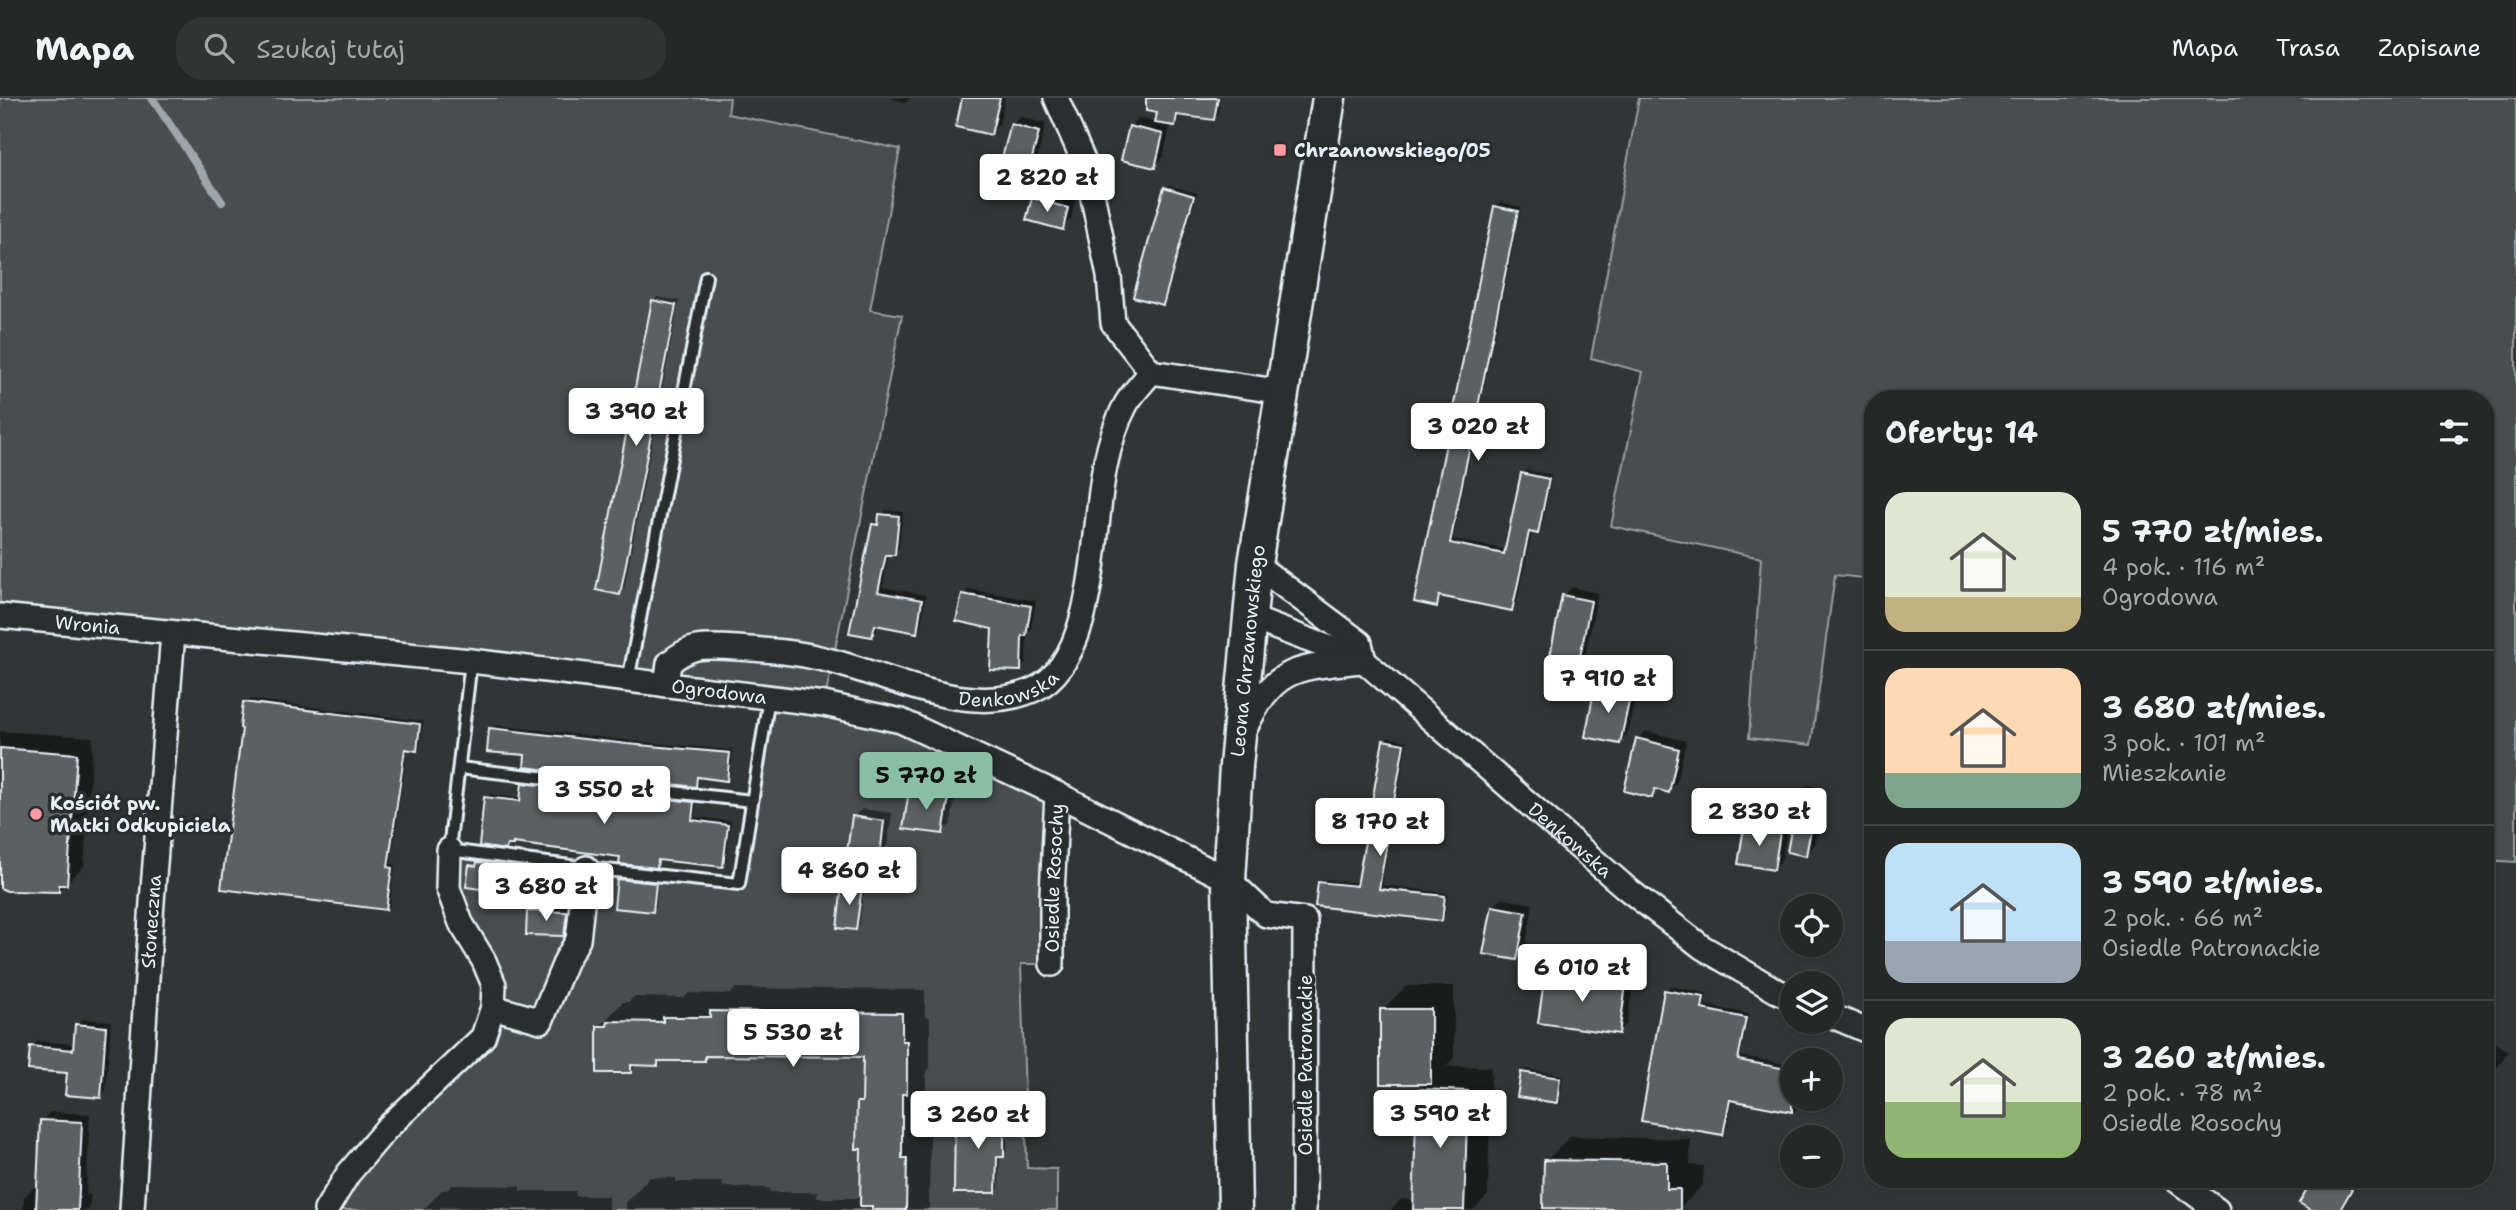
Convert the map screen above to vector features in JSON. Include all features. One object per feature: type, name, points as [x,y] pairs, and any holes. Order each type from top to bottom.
[{"type":"street","points":[[1056,98],[1087,169],[1109,276],[1113,323],[1152,372],[1282,392]]},
{"type":"street","name":"Leona Chrzanowskiego","points":[[1235,1210],[1229,880],[1239,743],[1255,565],[1329,98]]},
{"type":"street","name":"Denkowska","points":[[666,685],[669,663],[684,650],[701,646],[821,658],[962,700],[999,699],[1034,690],[1057,673],[1083,623],[1105,465],[1125,404],[1152,372]]},
{"type":"street","name":"Denkowska","points":[[1255,565],[1360,643],[1364,661]]},
{"type":"street","name":"Wronia","points":[[0,616],[173,633]]},
{"type":"street","name":"Denkowska","points":[[1251,618],[1364,661],[1626,888],[1702,947],[1780,993]]},
{"type":"street","name":"Ogrodowa","points":[[173,633],[471,661],[769,697],[824,704],[901,721],[1057,794],[1229,880],[1266,915],[1305,920]]},
{"type":"street","name":"Słoneczna","points":[[132,1210],[173,633]]},
{"type":"street","points":[[1239,743],[1258,702],[1288,674],[1301,668],[1364,661]]},
{"type":"street","name":"Osiedle Rosochy","points":[[1052,964],[1057,794]]},
{"type":"street","points":[[326,1210],[348,1174],[387,1128],[483,1037],[493,1007],[494,985],[484,961],[461,923],[448,888],[449,850]]},
{"type":"street","points":[[493,1007],[541,1021],[566,960],[578,940],[586,868]]},
{"type":"street","name":"Osiedle Patronackie","points":[[1304,1210],[1305,920]]},
{"type":"street","points":[[1843,1020],[1864,1029]]},
{"type":"street","points":[[2187,1188],[2217,1210]]},
{"type":"lane","points":[[628,681],[706,277]]},
{"type":"lane","points":[[471,661],[449,850],[586,868],[739,884],[769,697]]},
{"type":"lane","points":[[459,768],[752,801]]},
{"type":"shaded area","points":[[0,98],[730,98],[728,114],[900,149],[870,310],[902,315],[824,704],[901,721],[1057,794],[1052,964],[1021,964],[1027,1168],[1057,1169],[1057,1210],[326,1210],[387,1128],[493,1007],[461,923],[449,850],[739,884],[769,697],[0,616]]},
{"type":"shaded area","points":[[1639,98],[2516,98],[2516,862],[2494,861],[2494,390],[1864,390],[1864,578],[1835,575],[1811,745],[1749,738],[1761,558],[1611,526],[1643,372],[1591,358]]},
{"type":"building","points":[[962,98],[1000,98],[991,135],[956,127]]},
{"type":"building","points":[[1146,98],[1218,98],[1214,120],[1177,115],[1175,126],[1155,123],[1157,113],[1146,111]]},
{"type":"building","points":[[1011,124],[1039,132],[1027,177],[999,169]]},
{"type":"building","points":[[1129,126],[1163,134],[1155,168],[1121,160]]},
{"type":"building","points":[[1164,187],[1194,196],[1163,305],[1133,297]]},
{"type":"building","points":[[1032,198],[1068,208],[1063,230],[1026,220]]},
{"type":"building","points":[[1494,206],[1518,211],[1450,543],[1504,554],[1521,473],[1549,479],[1538,534],[1529,532],[1512,611],[1439,596],[1437,607],[1414,602]]},
{"type":"building","points":[[652,300],[676,305],[620,595],[596,590]]},
{"type":"building","points":[[879,514],[899,516],[895,555],[886,555],[878,592],[922,600],[917,633],[875,625],[872,637],[849,633],[872,524],[878,525]]},
{"type":"building","points":[[962,594],[1031,606],[1026,636],[1022,636],[1021,671],[990,670],[992,629],[956,621]]},
{"type":"building","points":[[1562,595],[1591,601],[1579,662],[1550,656]]},
{"type":"building","points":[[1595,686],[1631,692],[1620,744],[1585,737]]},
{"type":"building","points":[[243,702],[420,724],[417,751],[405,749],[388,867],[392,868],[386,910],[221,889],[242,729]]},
{"type":"building","points":[[489,728],[730,753],[727,781],[697,777],[696,787],[524,767],[525,755],[487,752]]},
{"type":"building","points":[[1636,738],[1679,749],[1669,793],[1655,789],[1652,798],[1624,791]]},
{"type":"building","points":[[1383,740],[1404,744],[1379,889],[1445,896],[1442,921],[1315,906],[1318,882],[1357,886]]},
{"type":"building","name":"Kościół pw. Matki Odkupiciela","points":[[0,748],[77,754],[67,885],[59,885],[59,892],[7,891],[0,888]]},
{"type":"building","points":[[522,783],[694,802],[692,820],[728,825],[723,867],[658,860],[657,868],[619,864],[620,857],[513,843],[507,845],[506,850],[479,846],[484,797],[520,801]]},
{"type":"building","points":[[909,790],[949,796],[943,834],[903,829]]},
{"type":"building","points":[[1798,793],[1817,797],[1806,856],[1787,852]]},
{"type":"building","points":[[852,816],[884,821],[880,856],[847,852]]},
{"type":"building","points":[[1744,827],[1780,833],[1774,870],[1738,864]]},
{"type":"building","points":[[477,862],[504,865],[501,892],[466,887],[469,865],[476,866]]},
{"type":"building","points":[[617,879],[656,883],[653,912],[614,908]]},
{"type":"building","points":[[842,885],[862,887],[856,930],[837,928]]},
{"type":"building","points":[[1492,906],[1526,912],[1517,960],[1483,954]]},
{"type":"building","points":[[527,911],[567,912],[564,936],[526,935]]},
{"type":"building","points":[[1545,973],[1626,985],[1619,1034],[1538,1023]]},
{"type":"building","points":[[1664,990],[1704,997],[1702,1009],[1746,1018],[1738,1060],[1780,1068],[1780,1110],[1730,1100],[1723,1135],[1641,1121]]},
{"type":"building","points":[[1380,1009],[1431,1009],[1431,1084],[1380,1084]]},
{"type":"building","points":[[710,1011],[902,1013],[902,1041],[907,1041],[907,1094],[902,1094],[902,1158],[907,1158],[906,1210],[872,1210],[872,1206],[860,1206],[861,1149],[856,1149],[857,1102],[862,1102],[863,1057],[705,1056],[705,1061],[658,1061],[658,1066],[631,1065],[631,1073],[597,1073],[597,1026],[607,1026],[608,1021],[663,1022],[663,1017],[710,1017]]},
{"type":"building","points":[[75,1024],[106,1027],[101,1098],[65,1095],[67,1073],[28,1070],[30,1046],[73,1050]]},
{"type":"building","points":[[1521,1072],[1560,1078],[1557,1103],[1517,1097]]},
{"type":"building","points":[[1417,1089],[1468,1091],[1464,1210],[1413,1210]]},
{"type":"building","points":[[955,1111],[1004,1112],[1004,1157],[997,1157],[996,1193],[954,1193]]},
{"type":"building","points":[[40,1120],[82,1122],[78,1210],[36,1210]]},
{"type":"building","points":[[1544,1160],[1667,1162],[1667,1189],[1680,1189],[1680,1210],[1543,1208]]},
{"type":"building","points":[[2307,1188],[2352,1189],[2340,1210],[2311,1210],[2299,1203]]},
{"type":"waterway","points":[[152,98],[222,202]]},
{"type":"place","name":"Chrzanowskiego/05","points":[[1280,150]]},
{"type":"place","name":"Kościół pw. Matki Odkupiciela","points":[[36,814]]}]
